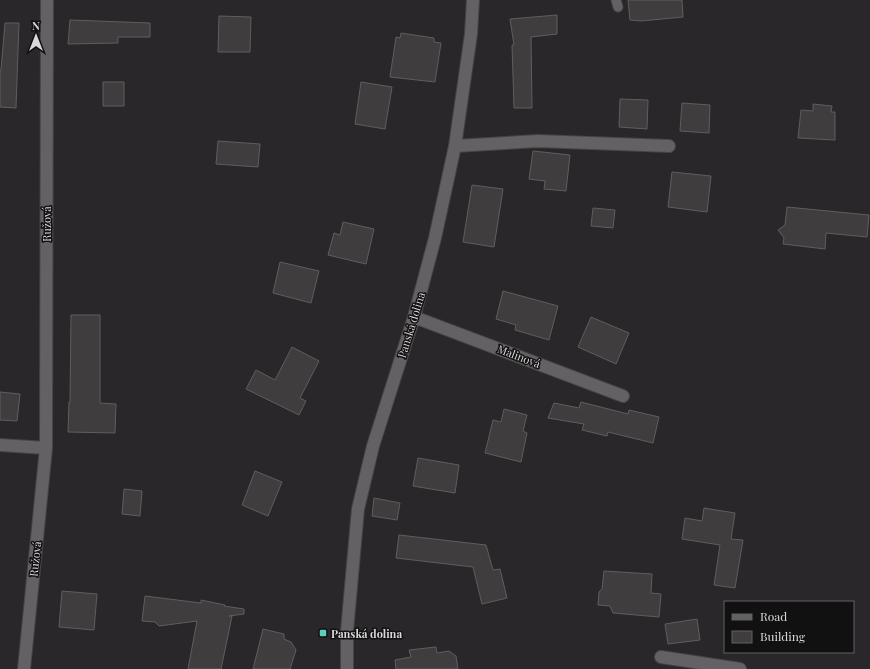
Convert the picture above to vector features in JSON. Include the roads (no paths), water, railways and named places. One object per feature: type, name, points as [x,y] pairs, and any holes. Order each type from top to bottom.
[{"type":"street","name":"Ružová","points":[[24,669],[46,448],[47,0]]},
{"type":"street","name":"Panská dolina","points":[[347,669],[347,631],[358,509],[373,446],[414,317],[435,238],[455,146],[471,34],[473,0]]},
{"type":"street","points":[[455,146],[538,141],[669,146]]},
{"type":"street","name":"Malinová","points":[[414,317],[623,396]]},
{"type":"street","points":[[0,446],[46,448]]},
{"type":"street","points":[[662,657],[740,669]]},
{"type":"place","name":"Panská dolina","points":[[323,633]]}]
